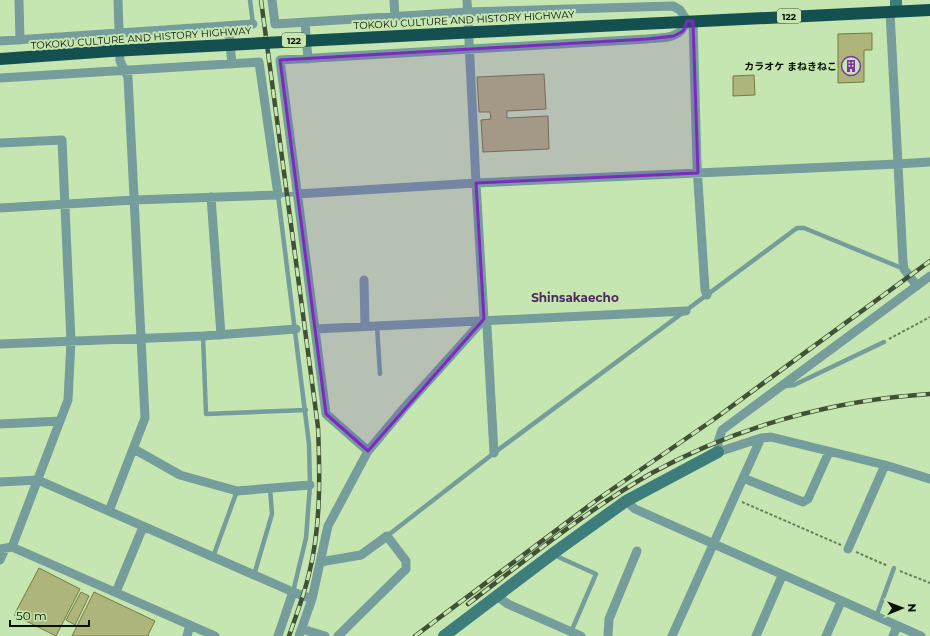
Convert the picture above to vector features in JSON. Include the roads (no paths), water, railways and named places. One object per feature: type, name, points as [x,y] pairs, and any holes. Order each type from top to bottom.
[{"type":"highway","name":"TOKOKU CULTURE AND HISTORY HIGHWAY","points":[[0,59],[111,51],[690,21],[894,8],[930,10]]},
{"type":"street","points":[[19,0],[20,40]]},
{"type":"street","points":[[109,512],[145,418],[128,77],[120,60],[118,0]]},
{"type":"street","points":[[272,0],[275,24],[467,12],[673,6],[680,10],[690,21],[705,290],[707,295]]},
{"type":"street","points":[[394,0],[395,17]]},
{"type":"street","points":[[467,0],[468,51],[484,319],[487,327],[494,453]]},
{"type":"street","points":[[894,8],[898,164],[904,269],[917,286]]},
{"type":"street","points":[[368,451],[326,414],[280,60],[468,51],[647,39],[674,36],[683,30],[690,21]]},
{"type":"street","points":[[306,23],[308,59]]},
{"type":"street","points":[[0,41],[253,24]]},
{"type":"street","points":[[228,26],[232,64]]},
{"type":"street","points":[[0,78],[259,62],[278,195],[134,200],[0,208]]},
{"type":"street","points":[[0,143],[62,140],[71,340],[68,400],[38,480],[0,560]]},
{"type":"street","points":[[297,194],[476,183],[930,162]]},
{"type":"street","points":[[211,197],[221,335]]},
{"type":"street","points":[[718,452],[718,442],[722,430],[930,277]]},
{"type":"street","points":[[364,280],[365,326]]},
{"type":"street","points":[[315,329],[484,319],[686,311]]},
{"type":"street","points":[[325,636],[301,632],[312,599],[328,526],[368,451],[404,408],[484,319]]},
{"type":"street","points":[[0,344],[71,340],[203,336],[296,329]]},
{"type":"street","points":[[0,424],[60,421]]},
{"type":"street","points":[[444,636],[552,554],[626,501],[718,452],[761,438],[771,437],[885,465],[930,479]]},
{"type":"street","points":[[672,636],[761,438]]},
{"type":"street","points":[[134,449],[180,475],[237,491],[310,485]]},
{"type":"street","points":[[743,478],[803,502],[808,499],[829,452]]},
{"type":"street","points":[[848,549],[885,465]]},
{"type":"street","points":[[0,482],[38,480],[312,599]]},
{"type":"street","points":[[626,501],[635,509],[782,576],[921,636]]},
{"type":"street","points":[[116,592],[143,526]]},
{"type":"street","points":[[320,562],[361,555],[387,536],[406,561],[406,569],[338,636]]},
{"type":"street","points":[[6,548],[116,592],[214,636]]},
{"type":"street","points":[[608,636],[609,619],[637,551]]},
{"type":"street","points":[[756,636],[782,576]]},
{"type":"street","points":[[278,636],[293,592]]},
{"type":"street","points":[[498,596],[508,604],[581,636]]},
{"type":"street","points":[[826,636],[841,602]]},
{"type":"street","points":[[187,636],[190,625]]},
{"type":"street","points":[[893,636],[898,626]]},
{"type":"lane","points":[[250,0],[253,24]]},
{"type":"lane","points":[[293,592],[306,538],[310,485],[306,410],[278,195],[297,194]]},
{"type":"lane","points":[[387,536],[494,453],[800,227],[904,269]]},
{"type":"lane","points":[[377,325],[380,374]]},
{"type":"lane","points":[[203,336],[206,414],[306,410]]},
{"type":"lane","points":[[780,386],[794,385],[884,342]]},
{"type":"lane","points":[[254,575],[272,514],[270,488]]},
{"type":"lane","points":[[213,557],[237,491]]},
{"type":"lane","points":[[552,554],[596,574],[571,632]]},
{"type":"lane","points":[[876,617],[894,568]]},
{"type":"railway","points":[[261,0],[318,427],[319,501],[316,538],[307,582],[289,636]]},
{"type":"railway","points":[[415,636],[598,499],[713,420],[930,261]]},
{"type":"railway","points":[[468,604],[557,536],[626,488],[682,457],[750,430],[821,410],[857,402],[930,394]]},
{"type":"place","name":"カラオケ まねきねこ","points":[[851,66]]},
{"type":"district","name":"Shinsakaecho","points":[[575,297]]}]
